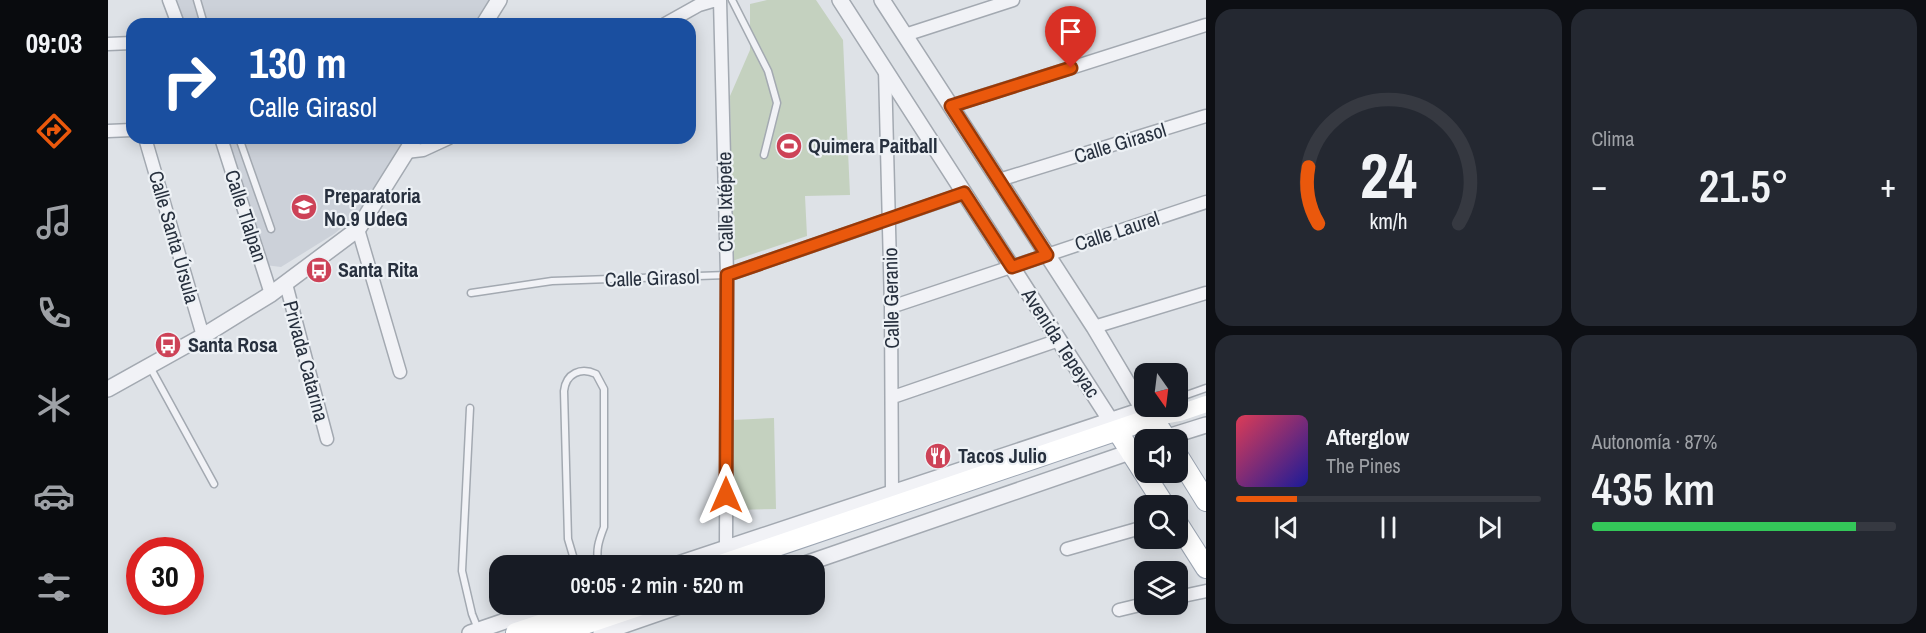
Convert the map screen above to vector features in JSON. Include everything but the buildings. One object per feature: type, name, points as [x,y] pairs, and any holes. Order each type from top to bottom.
[{"type":"main road","points":[[1188,405],[1206,404]]},
{"type":"main road","points":[[790,555],[1157,425]]},
{"type":"main road","points":[[753,555],[1125,438]]},
{"type":"main road","name":"Avenida Tepeyac","points":[[1125,438],[1159,495]]},
{"type":"main road","points":[[1188,472],[1206,501]]},
{"type":"main road","points":[[1188,540],[1206,568]]},
{"type":"main road","points":[[516,633],[569,615]]},
{"type":"main road","points":[[558,633],[613,615]]},
{"type":"main road","points":[[610,630],[631,615]]},
{"type":"street","points":[[169,0],[176,18]]},
{"type":"street","points":[[488,18],[499,0]]},
{"type":"street","points":[[676,18],[699,5],[718,0]]},
{"type":"street","name":"Calle Ixtépete","points":[[718,0],[727,275],[726,548]]},
{"type":"street","name":"Avenida Tepeyac","points":[[840,0],[1059,340],[1125,438]]},
{"type":"street","name":"Avenida Tepeyac","points":[[882,0],[1157,425]]},
{"type":"street","points":[[905,36],[1013,0]]},
{"type":"street","points":[[951,106],[1206,25]]},
{"type":"street","points":[[108,44],[126,43]]},
{"type":"street","name":"Calle Geranio","points":[[885,69],[893,397],[892,492]]},
{"type":"street","name":"Calle Girasol","points":[[999,180],[1206,116]]},
{"type":"street","points":[[108,131],[126,130]]},
{"type":"street","name":"Calle Santa Úrsula","points":[[147,144],[203,336]]},
{"type":"street","name":"Calle Tlalpan","points":[[223,144],[271,294]]},
{"type":"street","points":[[108,389],[150,367],[271,294],[358,229],[406,152],[419,144]]},
{"type":"street","name":"Calle Girasol","points":[[727,275],[964,193]]},
{"type":"street","name":"Calle Laurel","points":[[891,307],[1206,202]]},
{"type":"street","points":[[358,229],[400,372]]},
{"type":"street","name":"Privada Catarina","points":[[286,284],[327,439]]},
{"type":"street","points":[[1094,327],[1206,293]]},
{"type":"street","points":[[893,397],[1059,340]]},
{"type":"street","points":[[825,556],[1157,425],[1206,424]]},
{"type":"street","points":[[705,555],[892,492],[1125,438]]},
{"type":"street","points":[[1067,549],[1134,530]]},
{"type":"street","points":[[1188,595],[1206,591]]},
{"type":"street","points":[[1119,610],[1134,606]]},
{"type":"street","points":[[474,632],[523,615]]},
{"type":"street","points":[[610,630],[653,615]]},
{"type":"lane","points":[[197,0],[202,18]]},
{"type":"lane","points":[[732,0],[768,71],[777,103],[764,155]]},
{"type":"lane","points":[[241,144],[272,229]]},
{"type":"lane","name":"Calle Girasol","points":[[471,293],[552,281],[727,275]]},
{"type":"lane","points":[[150,367],[214,484]]},
{"type":"lane","points":[[573,555],[568,539],[564,391],[570,376],[585,371],[596,374],[603,383],[604,389],[604,527],[596,555]]},
{"type":"lane","points":[[1188,400],[1206,388]]},
{"type":"lane","points":[[470,408],[462,571],[474,632]]},
{"type":"shaded area","points":[[176,0],[489,0],[477,18],[182,18]]},
{"type":"shaded area","name":"Preparatoria No.9 UdeG","points":[[224,144],[402,144],[371,197],[355,217],[334,234],[281,267],[265,265]]},
{"type":"green space","name":"Quimera Paitball","points":[[767,0],[816,0],[843,40],[850,195],[805,196],[807,236],[732,261],[730,96],[750,50],[750,4]]},
{"type":"green space","points":[[774,418],[776,509],[734,510],[732,420]]},
{"type":"place","name":"Quimera Paitball","points":[[789,146]]},
{"type":"place","name":"Preparatoria No.9 UdeG","points":[[304,207]]},
{"type":"place","name":"Santa Rita","points":[[319,270]]},
{"type":"place","name":"Santa Rosa","points":[[168,345]]},
{"type":"place","name":"Tacos Julio","points":[[938,456]]},
{"type":"route","points":[[726,495],[727,275],[964,193],[1012,267],[1047,255],[951,106],[1071,68]]}]
